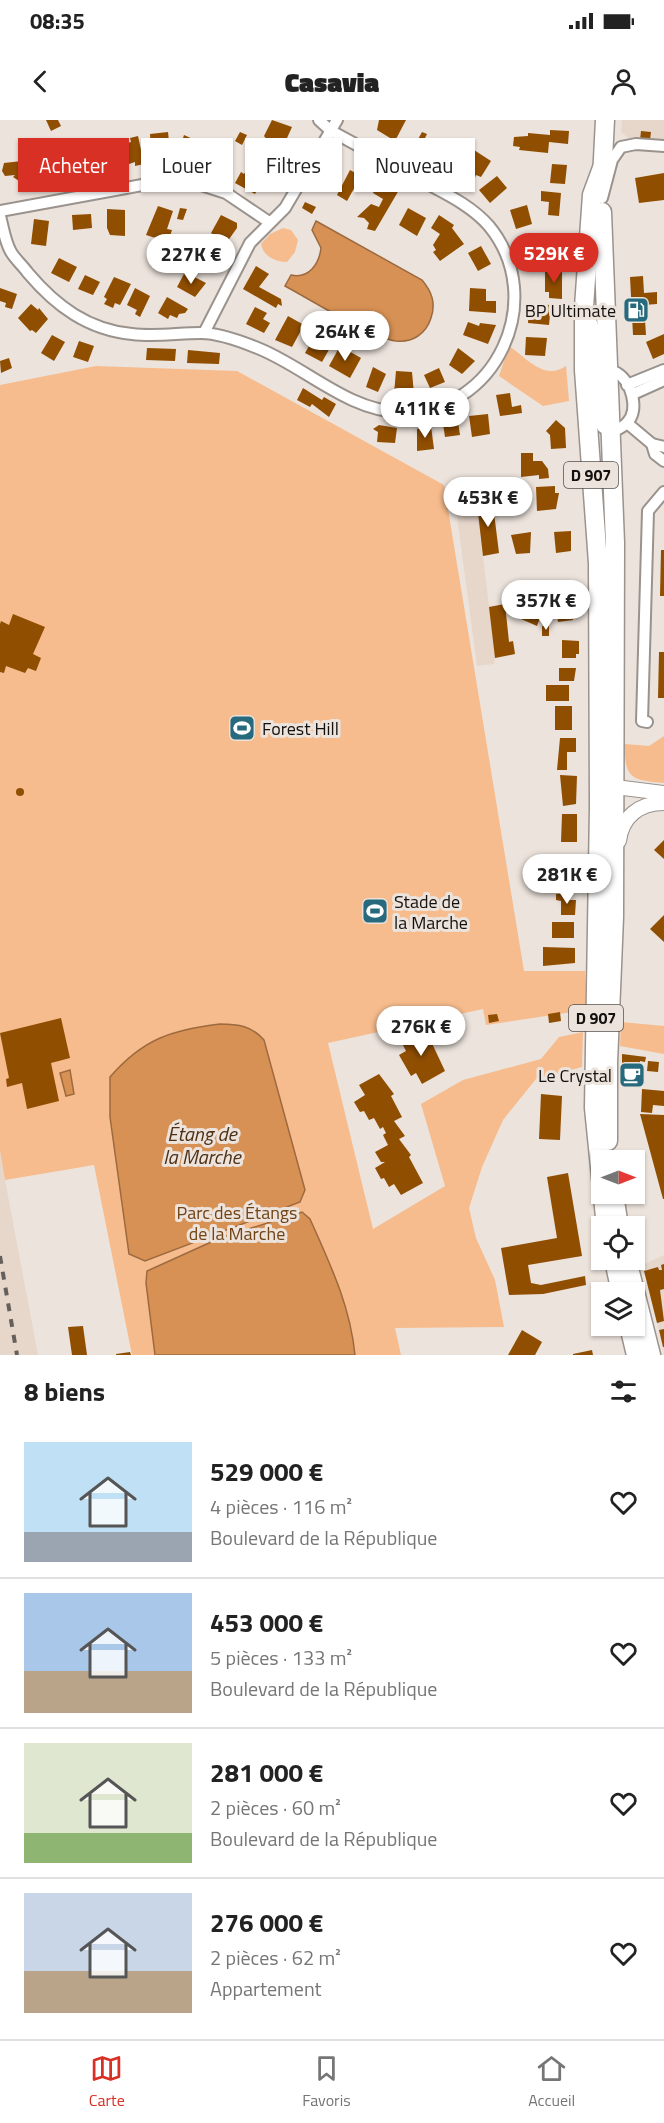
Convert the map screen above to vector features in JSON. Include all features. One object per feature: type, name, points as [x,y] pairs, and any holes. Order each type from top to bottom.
[{"type":"main road","name":"D 907","points":[[604,120],[602,259],[596,370],[598,563],[607,786]]},
{"type":"main road","name":"D 907","points":[[602,168],[592,195],[584,307],[611,433],[615,509],[607,813],[594,1108],[605,1216]]},
{"type":"main road","name":"D 907","points":[[607,813],[614,873],[608,1063],[609,1150]]},
{"type":"main road","points":[[630,1270],[651,1355]]},
{"type":"main road","points":[[631,1336],[636,1355]]},
{"type":"street","points":[[0,216],[10,251],[47,295],[75,316],[102,328],[130,334],[166,336],[204,333],[276,355],[362,405],[400,412],[433,409],[451,402],[468,392],[493,368],[506,344],[512,321],[514,297],[507,257],[488,225],[464,204],[331,132],[319,120]]},
{"type":"street","points":[[204,333],[250,243],[285,208],[337,120]]},
{"type":"street","points":[[602,198],[612,160],[621,147],[636,144],[664,146]]},
{"type":"street","points":[[0,212],[174,182],[195,183],[226,193],[269,222]]},
{"type":"street","points":[[0,257],[10,251]]},
{"type":"street","points":[[630,389],[664,369]]},
{"type":"street","points":[[596,370],[619,373],[630,389],[633,413],[627,423],[611,433]]},
{"type":"street","points":[[630,389],[664,380]]},
{"type":"street","points":[[627,423],[652,444],[664,447]]},
{"type":"street","points":[[652,444],[656,454],[664,461]]},
{"type":"street","points":[[648,722],[642,722],[648,511],[664,492]]},
{"type":"street","points":[[607,786],[664,793]]},
{"type":"street","points":[[607,813],[635,811],[647,805],[664,803]]},
{"type":"street","points":[[614,873],[622,826],[635,811]]},
{"type":"shaded area","points":[[622,120],[664,120],[664,146],[636,144],[621,132]]},
{"type":"shaded area","points":[[492,497],[499,553],[483,556],[489,606],[505,604],[509,641],[513,641],[515,654],[495,658],[494,664],[477,666],[455,502]]},
{"type":"shaded area","points":[[0,1151],[5,1180],[38,1355],[0,1355]]},
{"type":"shaded area","points":[[664,1255],[664,1351],[644,1270],[645,1264]]},
{"type":"green space","points":[[283,228],[291,230],[298,240],[295,252],[287,262],[270,258],[264,252],[261,244],[270,234]]},
{"type":"green space","points":[[509,346],[529,362],[543,369],[558,370],[566,366],[569,401],[543,406],[499,376]]},
{"type":"green space","name":"Forest Hill","points":[[96,366],[237,371],[444,485],[524,971],[585,971],[586,1010],[486,1025],[483,1009],[328,1043],[373,1229],[445,1186],[421,1104],[463,1080],[541,1059],[559,1037],[583,1032],[582,1067],[536,1079],[503,1120],[482,1167],[469,1208],[476,1238],[495,1280],[504,1327],[395,1328],[401,1355],[132,1355],[94,1165],[5,1180],[0,1151],[0,385]]},
{"type":"green space","points":[[664,736],[664,783],[644,781],[632,776],[626,764],[625,744],[649,746]]},
{"type":"green space","points":[[621,1022],[664,1026],[664,1054],[620,1046]]},
{"type":"water","points":[[316,221],[422,280],[431,293],[433,307],[429,324],[422,333],[413,339],[402,341],[385,338],[356,326],[285,286],[291,275],[303,275],[312,269],[318,260],[321,248],[312,230]]},
{"type":"water","name":"Étang de la Marche","points":[[220,1024],[244,1027],[255,1032],[264,1040],[305,1190],[300,1202],[145,1261],[129,1254],[110,1117],[110,1077],[134,1054],[159,1038],[187,1029]]},
{"type":"water","points":[[70,1070],[74,1094],[66,1096],[60,1073]]},
{"type":"water","points":[[302,1212],[310,1219],[338,1285],[349,1319],[355,1355],[155,1355],[146,1283],[147,1271],[220,1238]]},
{"type":"building","points":[[46,120],[58,120],[61,126],[51,131]]},
{"type":"building","points":[[272,120],[292,127],[287,138],[266,138],[264,136]]},
{"type":"building","points":[[379,120],[406,120],[397,138],[390,138],[377,130]]},
{"type":"building","points":[[550,130],[569,131],[568,144],[549,142],[548,153],[519,150],[520,147],[513,146],[514,137],[528,136],[528,133],[550,135]]},
{"type":"building","points":[[641,131],[651,132],[650,140],[640,140]]},
{"type":"building","points":[[168,132],[169,138],[150,138],[150,134]]},
{"type":"building","points":[[240,132],[247,135],[242,145],[235,141]]},
{"type":"building","points":[[422,132],[427,134],[425,138],[419,138]]},
{"type":"building","points":[[138,136],[141,165],[135,166],[135,162],[129,164],[130,138]]},
{"type":"building","points":[[475,151],[491,161],[481,177],[476,175],[475,178]]},
{"type":"building","points":[[18,161],[18,180],[13,177],[15,175],[5,176],[2,171],[4,163]]},
{"type":"building","points":[[552,164],[567,165],[565,184],[550,183]]},
{"type":"building","points":[[350,170],[354,172],[354,188],[347,201],[337,195],[342,192],[342,185]]},
{"type":"building","points":[[241,172],[245,172],[245,188],[235,183]]},
{"type":"building","points":[[664,173],[664,200],[639,203],[635,178]]},
{"type":"building","points":[[497,176],[507,188],[490,203],[479,190]]},
{"type":"building","points":[[541,191],[561,193],[559,216],[548,215],[549,202],[541,201]]},
{"type":"building","points":[[398,192],[375,231],[367,229],[369,223],[364,218],[357,217],[371,204],[379,207],[383,199],[373,193]]},
{"type":"building","points":[[305,202],[316,207],[312,214],[302,208]]},
{"type":"building","points":[[527,205],[532,224],[516,229],[510,210]]},
{"type":"building","points":[[158,206],[173,211],[167,229],[172,230],[168,242],[146,235]]},
{"type":"building","points":[[180,208],[187,209],[183,220],[177,219]]},
{"type":"building","points":[[408,208],[426,218],[417,236],[399,225]]},
{"type":"building","points":[[107,209],[125,210],[125,236],[110,235],[107,228]]},
{"type":"building","points":[[91,214],[92,228],[73,230],[72,215]]},
{"type":"building","points":[[221,215],[237,223],[237,228],[227,242],[211,233]]},
{"type":"building","points":[[439,215],[454,225],[452,228],[464,244],[440,261],[433,252],[436,250],[433,245],[440,234],[431,228]]},
{"type":"building","points":[[34,219],[49,221],[46,246],[31,244]]},
{"type":"building","points":[[196,236],[216,247],[209,259],[214,262],[211,266],[206,263],[203,268],[185,258]]},
{"type":"building","points":[[545,238],[568,240],[566,262],[543,260]]},
{"type":"building","points":[[481,246],[491,264],[478,271],[468,253]]},
{"type":"building","points":[[59,258],[77,267],[69,282],[51,273]]},
{"type":"building","points":[[256,266],[269,274],[259,287],[281,299],[282,306],[278,304],[276,308],[243,289]]},
{"type":"building","points":[[545,270],[562,271],[562,299],[549,298],[549,292],[545,292]]},
{"type":"building","points":[[185,272],[206,283],[195,297],[177,287]]},
{"type":"building","points":[[85,275],[100,282],[93,295],[78,289]]},
{"type":"building","points":[[643,276],[644,293],[657,292],[657,304],[644,305],[646,335],[633,335],[630,277]]},
{"type":"building","points":[[114,277],[131,284],[120,305],[115,303],[113,308],[104,304],[107,299],[104,297]]},
{"type":"building","points":[[0,288],[17,294],[12,309],[5,307],[6,303],[0,301]]},
{"type":"building","points":[[135,288],[150,296],[140,317],[135,314],[137,310],[127,305]]},
{"type":"building","points":[[470,288],[486,289],[486,301],[496,301],[496,313],[469,311]]},
{"type":"building","points":[[167,297],[188,309],[185,313],[179,314],[177,318],[170,315],[168,319],[158,313]]},
{"type":"building","points":[[31,304],[38,310],[39,308],[48,319],[36,333],[30,331],[18,318]]},
{"type":"building","points":[[529,304],[551,305],[549,325],[528,323]]},
{"type":"building","points":[[255,307],[267,313],[263,319],[270,323],[264,333],[246,324]]},
{"type":"building","points":[[288,316],[304,325],[292,347],[275,340]]},
{"type":"building","points":[[468,322],[479,326],[480,323],[496,325],[488,344],[463,335]]},
{"type":"building","points":[[664,334],[664,354],[653,359],[646,342]]},
{"type":"building","points":[[52,335],[65,342],[54,361],[41,353]]},
{"type":"building","points":[[314,337],[331,346],[322,362],[305,353]]},
{"type":"building","points":[[526,337],[547,338],[545,356],[525,355]]},
{"type":"building","points":[[79,341],[94,346],[88,362],[73,357]]},
{"type":"building","points":[[340,346],[361,358],[350,378],[329,366]]},
{"type":"building","points":[[147,348],[176,349],[175,361],[146,360]]},
{"type":"building","points":[[458,348],[475,361],[462,374],[449,365]]},
{"type":"building","points":[[188,350],[220,353],[219,364],[187,363]]},
{"type":"building","points":[[9,358],[12,368],[1,373],[0,361]]},
{"type":"building","points":[[373,367],[386,374],[378,392],[366,387]]},
{"type":"building","points":[[439,368],[445,382],[430,388],[424,375]]},
{"type":"building","points":[[396,371],[412,372],[414,394],[394,394]]},
{"type":"building","points":[[303,388],[322,400],[324,397],[336,404],[329,417],[312,404],[310,407],[297,400]]},
{"type":"building","points":[[510,393],[512,407],[521,405],[522,413],[500,416],[496,395]]},
{"type":"building","points":[[488,414],[490,434],[472,437],[469,416]]},
{"type":"building","points":[[556,420],[565,428],[566,448],[551,449],[550,435],[546,431]]},
{"type":"building","points":[[458,422],[460,435],[445,437],[443,424]]},
{"type":"building","points":[[379,425],[397,428],[395,443],[377,442],[378,432],[373,429]]},
{"type":"building","points":[[431,426],[434,449],[417,451],[417,429]]},
{"type":"building","points":[[521,453],[533,453],[533,461],[542,461],[548,469],[549,478],[539,479],[539,475],[521,477]]},
{"type":"building","points":[[555,486],[555,493],[559,493],[556,509],[537,511],[536,487]]},
{"type":"building","points":[[492,497],[499,553],[483,556],[477,504],[485,503],[484,498]]},
{"type":"building","points":[[571,531],[571,551],[556,553],[554,532]]},
{"type":"building","points":[[531,532],[530,553],[516,554],[511,535]]},
{"type":"building","points":[[661,550],[664,550],[664,596],[660,596]]},
{"type":"building","points":[[572,595],[573,620],[558,622],[555,597]]},
{"type":"building","points":[[527,603],[543,609],[537,626],[521,619]]},
{"type":"building","points":[[505,604],[509,642],[513,641],[515,654],[495,658],[489,607]]},
{"type":"building","points":[[13,614],[45,627],[33,654],[41,658],[36,671],[28,668],[25,673],[6,666],[4,673],[0,672],[0,624],[1,621],[9,625]]},
{"type":"building","points":[[542,626],[549,626],[549,636],[542,636]]},
{"type":"building","points":[[562,640],[579,641],[579,654],[576,654],[576,658],[562,658]]},
{"type":"building","points":[[659,652],[664,652],[664,698],[658,698]]},
{"type":"building","points":[[559,668],[576,668],[574,681],[559,681]]},
{"type":"building","points":[[546,685],[569,685],[569,701],[546,701]]},
{"type":"building","points":[[555,706],[572,706],[572,730],[555,730]]},
{"type":"building","points":[[560,738],[576,738],[576,752],[567,752],[567,770],[557,770]]},
{"type":"building","points":[[560,775],[577,776],[576,804],[563,806]]},
{"type":"building","points":[[20,788],[24,792],[20,796],[16,792]]},
{"type":"building","points":[[562,814],[577,814],[577,842],[561,842]]},
{"type":"building","points":[[664,840],[664,859],[654,850]]},
{"type":"building","points":[[548,854],[569,855],[569,871],[543,871]]},
{"type":"building","points":[[556,894],[565,894],[565,900],[576,900],[575,915],[561,915],[561,901],[556,900]]},
{"type":"building","points":[[664,915],[664,942],[650,929]]},
{"type":"building","points":[[552,922],[574,922],[574,938],[552,938]]},
{"type":"building","points":[[543,947],[575,948],[575,963],[543,966]]},
{"type":"building","points":[[560,1012],[561,1021],[549,1023],[548,1014]]},
{"type":"building","points":[[497,1014],[499,1021],[489,1023],[488,1015]]},
{"type":"building","points":[[61,1018],[70,1058],[51,1063],[59,1101],[27,1109],[22,1083],[7,1087],[6,1079],[9,1078],[0,1033]]},
{"type":"building","points":[[421,1028],[429,1046],[427,1038],[429,1037],[445,1071],[422,1084],[416,1073],[411,1076],[399,1055],[406,1051],[400,1039]]},
{"type":"building","points":[[622,1054],[646,1057],[645,1062],[640,1061],[640,1073],[622,1072]]},
{"type":"building","points":[[648,1061],[659,1062],[658,1072],[647,1071]]},
{"type":"building","points":[[379,1074],[394,1094],[391,1096],[402,1117],[394,1121],[405,1136],[399,1139],[411,1155],[409,1157],[423,1183],[401,1195],[394,1184],[389,1187],[384,1178],[381,1179],[375,1168],[385,1162],[381,1162],[375,1152],[388,1145],[383,1135],[386,1133],[383,1127],[380,1129],[374,1118],[369,1120],[364,1111],[360,1112],[354,1102],[365,1095],[359,1085]]},
{"type":"building","points":[[642,1089],[664,1091],[664,1106],[653,1105],[652,1113],[641,1112]]},
{"type":"building","points":[[541,1094],[562,1096],[560,1140],[539,1139]]},
{"type":"building","points":[[640,1114],[664,1115],[664,1199],[663,1199]]},
{"type":"building","points":[[568,1173],[582,1256],[528,1265],[531,1283],[541,1285],[585,1276],[586,1285],[543,1294],[509,1295],[501,1248],[557,1238],[547,1177]]},
{"type":"building","points":[[664,1264],[664,1289],[660,1290],[664,1321],[657,1323],[644,1271],[658,1267],[662,1270],[661,1265]]},
{"type":"building","points":[[83,1326],[87,1355],[72,1355],[68,1327]]},
{"type":"building","points":[[664,1329],[664,1347],[663,1347],[659,1330]]},
{"type":"building","points":[[522,1330],[542,1342],[535,1355],[508,1355]]},
{"type":"building","points":[[592,1350],[593,1355],[573,1355],[573,1354]]},
{"type":"building","points":[[130,1352],[131,1355],[116,1355],[116,1354]]},
{"type":"railway","points":[[0,1256],[17,1355]]},
{"type":"place","name":"BP Ultimate","points":[[636,310]]},
{"type":"place","name":"Forest Hill","points":[[242,728]]},
{"type":"place","name":"Stade de la Marche","points":[[375,911]]},
{"type":"place","name":"Le Crystal","points":[[632,1075]]},
{"type":"park label","name":"Parc des Étangs de la Marche","points":[[237,1222]]}]
